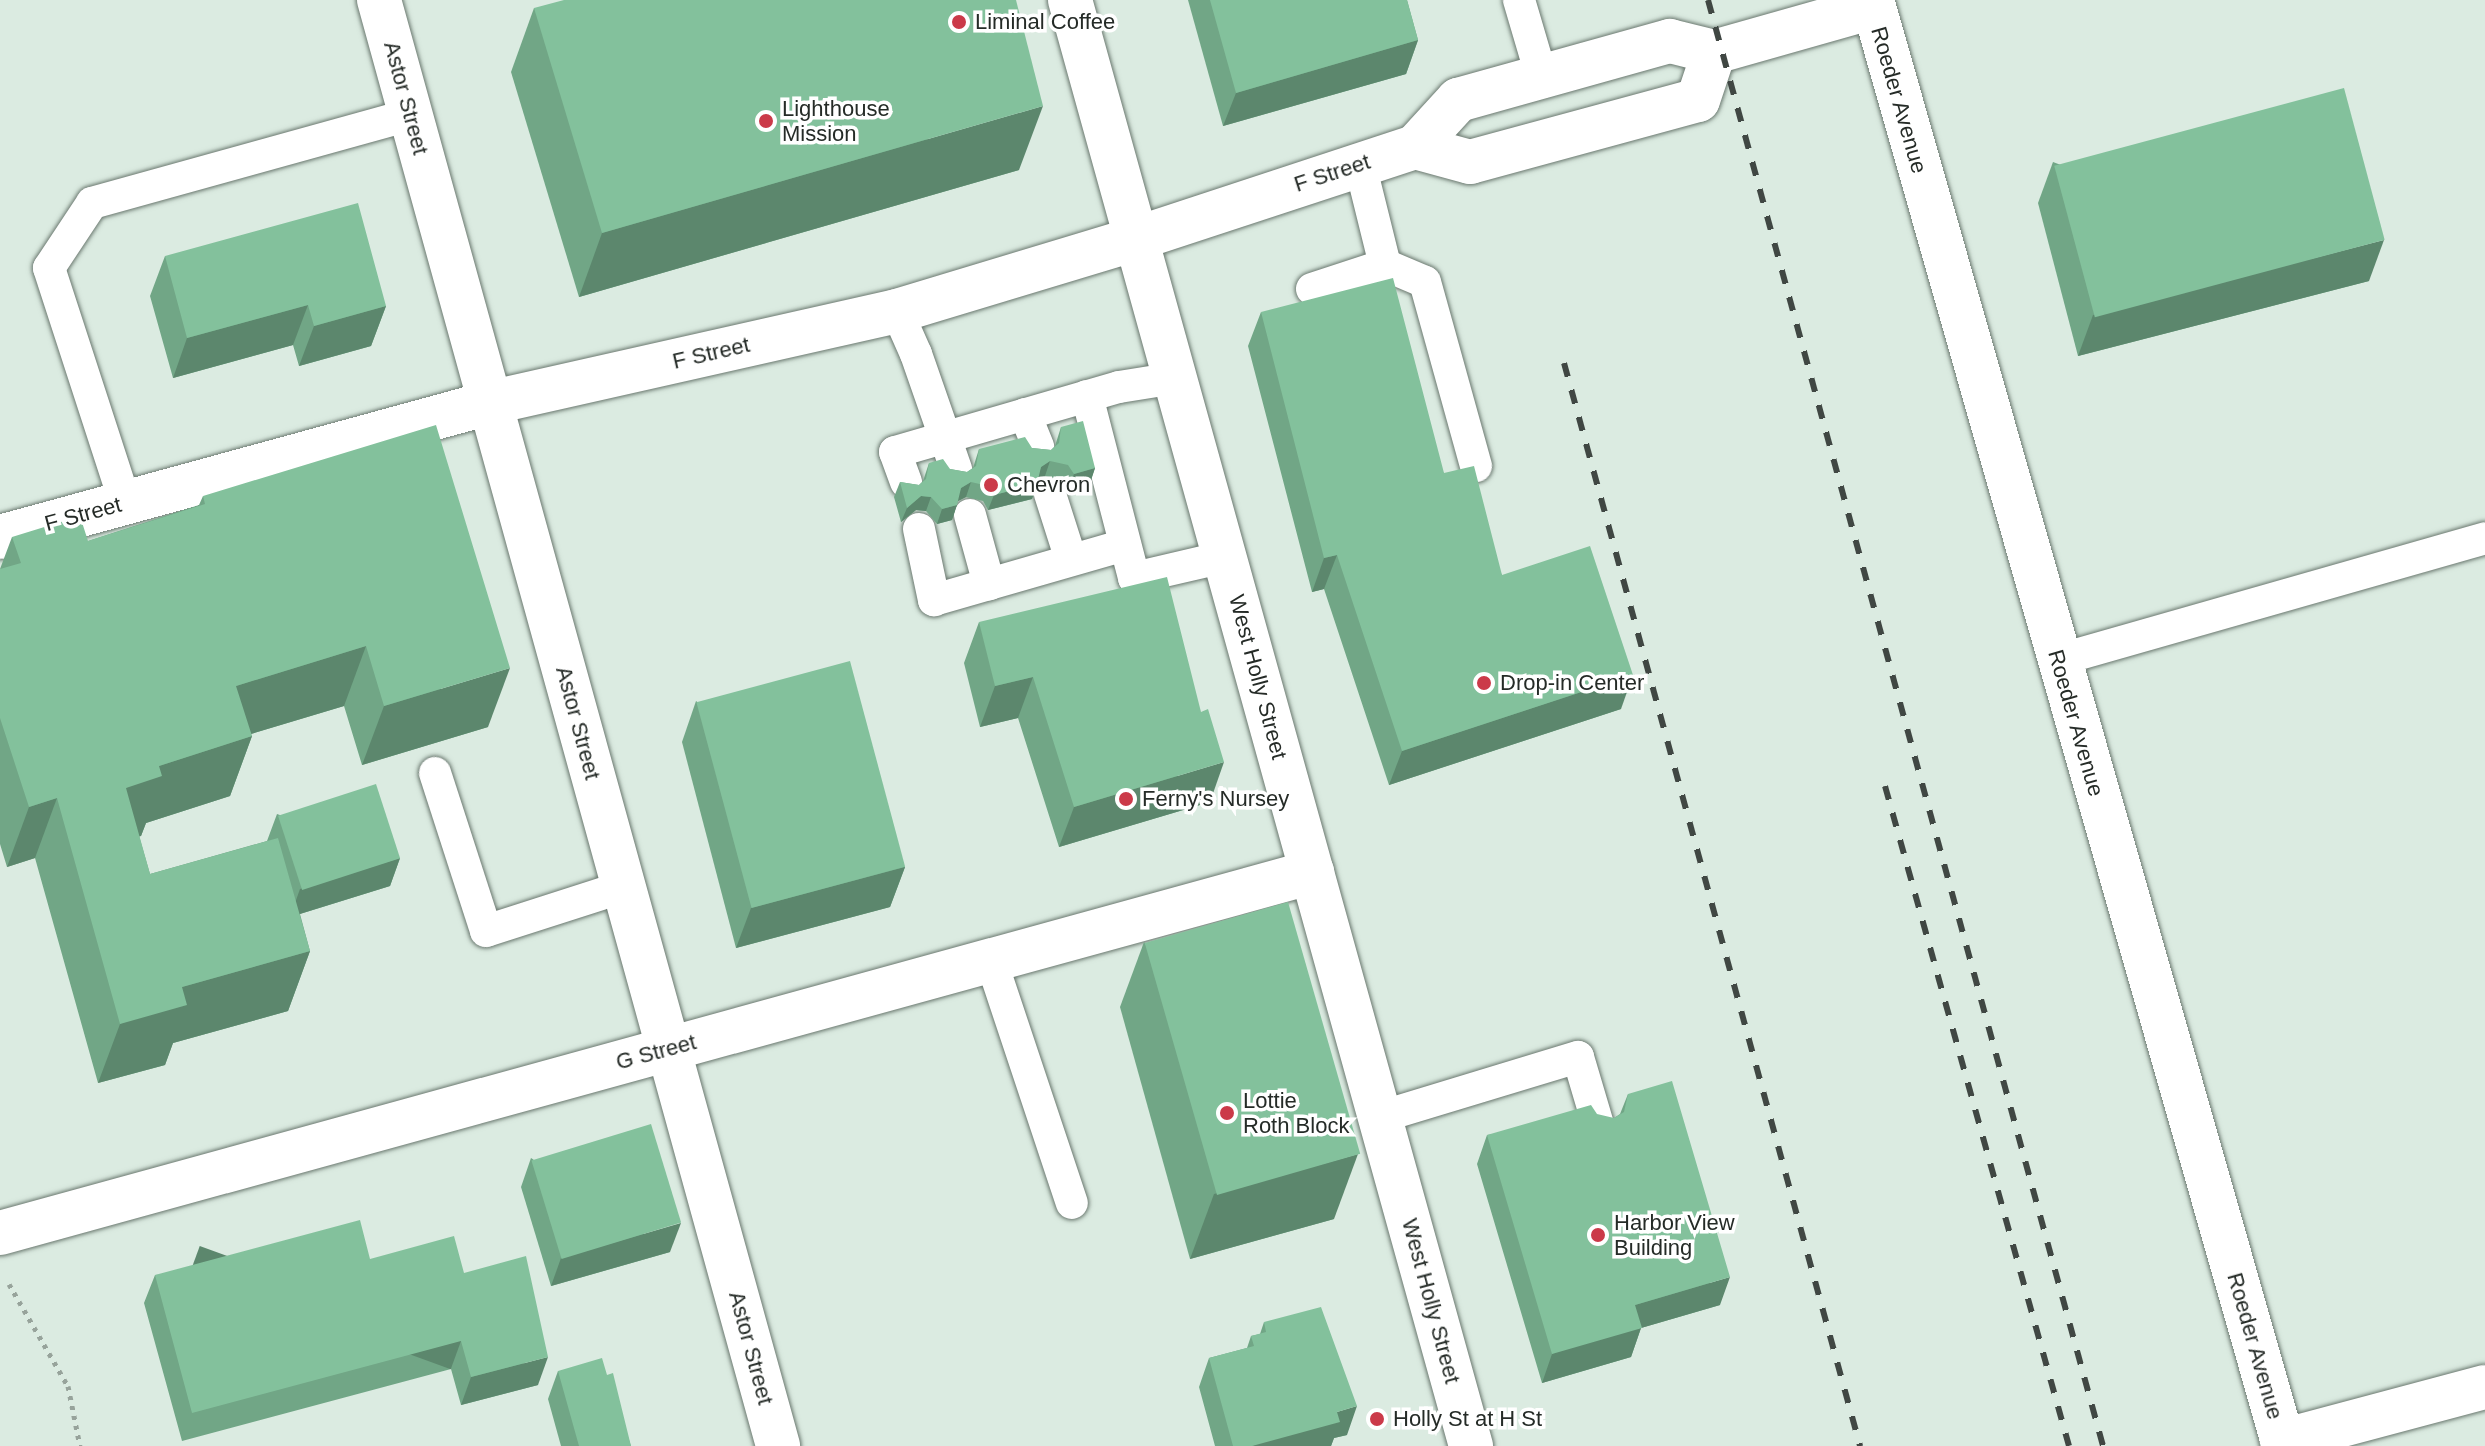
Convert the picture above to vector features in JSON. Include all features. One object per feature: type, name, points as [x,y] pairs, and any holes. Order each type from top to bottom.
[{"type":"street","name":"Astor Street","points":[[379,0],[778,1446]]},
{"type":"street","name":"West Holly Street","points":[[1070,0],[1471,1446]]},
{"type":"street","points":[[1714,52],[1698,100],[1470,162],[1415,147],[1458,100],[1670,41],[1714,52],[1880,2]]},
{"type":"street","name":"Roeder Avenue","points":[[1880,2],[2058,660],[2283,1443]]},
{"type":"street","name":"F Street","points":[[0,537],[489,403],[897,311],[1135,239],[1415,147]]},
{"type":"street","name":"G Street","points":[[0,1233],[1312,872]]},
{"type":"street","points":[[2283,1443],[2485,1387]]},
{"type":"lane","points":[[1519,0],[1542,78]]},
{"type":"lane","points":[[125,502],[49,268],[92,203],[410,115]]},
{"type":"lane","points":[[1360,164],[1385,265]]},
{"type":"lane","points":[[1312,289],[1385,265],[1425,282],[1476,466]]},
{"type":"lane","points":[[897,311],[956,469]]},
{"type":"lane","points":[[906,482],[895,452],[1087,396],[1175,378]]},
{"type":"lane","points":[[1087,396],[1134,578],[1224,557]]},
{"type":"lane","points":[[1025,414],[1038,447]]},
{"type":"lane","points":[[1050,494],[1071,560]]},
{"type":"lane","points":[[970,515],[989,584]]},
{"type":"lane","points":[[919,529],[934,600],[1124,545]]},
{"type":"lane","points":[[2058,660],[2485,538]]},
{"type":"lane","points":[[435,773],[486,931],[623,887]]},
{"type":"lane","points":[[991,960],[1072,1203]]},
{"type":"lane","points":[[1380,1117],[1578,1057],[1599,1128]]},
{"type":"path","points":[[8,1282],[68,1386],[80,1446]]},
{"type":"building","name":"Lighthouse Mission","points":[[564,0],[1016,0],[1043,106],[602,233],[534,8]]},
{"type":"building","points":[[1210,0],[1407,0],[1418,40],[1236,93]]},
{"type":"building","points":[[2344,88],[2385,240],[2095,317],[2054,166]]},
{"type":"building","points":[[358,203],[386,306],[314,326],[308,305],[187,338],[165,256]]},
{"type":"building","points":[[1393,278],[1444,473],[1474,466],[1502,575],[1590,546],[1633,675],[1402,751],[1337,555],[1324,558],[1261,312]]},
{"type":"building","points":[[1083,421],[1095,468],[1074,474],[1068,465],[1050,461],[1041,467],[1037,484],[994,495],[988,486],[971,482],[961,488],[957,505],[942,509],[931,497],[921,496],[907,508],[900,482],[919,485],[926,479],[929,463],[943,459],[950,469],[967,472],[976,466],[979,449],[1025,437],[1032,448],[1051,450],[1059,443],[1061,427]]},
{"type":"building","points":[[436,425],[510,668],[384,706],[366,646],[236,686],[252,736],[159,766],[162,776],[126,788],[150,874],[278,838],[310,951],[182,987],[187,1005],[120,1024],[57,798],[29,807],[0,718],[0,569],[21,563],[12,537],[80,516],[88,541],[205,504],[203,496]]},
{"type":"building","points":[[1167,577],[1201,712],[1208,709],[1224,762],[1074,807],[1033,677],[995,686],[979,622]]},
{"type":"building","points":[[850,661],[905,867],[752,908],[696,702]]},
{"type":"building","points":[[376,784],[400,858],[302,890],[278,816]]},
{"type":"building","points":[[1288,902],[1360,1154],[1217,1195],[1145,943]]},
{"type":"building","name":"Harbor View Building","points":[[1672,1081],[1730,1277],[1635,1305],[1642,1328],[1552,1354],[1487,1135],[1591,1105],[1597,1114],[1614,1118],[1624,1112],[1628,1094]]},
{"type":"building","points":[[651,1124],[681,1222],[562,1259],[531,1161]]},
{"type":"building","points":[[360,1220],[370,1259],[454,1236],[464,1273],[526,1256],[548,1357],[471,1377],[461,1341],[192,1413],[155,1275]]},
{"type":"building","points":[[1321,1307],[1357,1406],[1337,1412],[1340,1422],[1252,1446],[1233,1446],[1209,1358],[1254,1346],[1251,1336],[1266,1332],[1264,1322]]},
{"type":"building","points":[[602,1358],[607,1375],[613,1373],[631,1446],[579,1446],[558,1371]]},
{"type":"railway","points":[[1708,0],[2103,1446]]},
{"type":"railway","points":[[1564,363],[1860,1446]]},
{"type":"railway","points":[[1885,786],[2069,1446]]},
{"type":"place","name":"Liminal Coffee","points":[[959,22]]},
{"type":"place","name":"Lighthouse Mission","points":[[766,121]]},
{"type":"place","name":"Chevron","points":[[991,485]]},
{"type":"place","name":"Drop-in Center","points":[[1484,683]]},
{"type":"place","name":"Ferny's Nursey","points":[[1126,799]]},
{"type":"place","name":"Lottie Roth Block","points":[[1227,1113]]},
{"type":"place","name":"Harbor View Building","points":[[1598,1235]]},
{"type":"place","name":"Holly St at H St","points":[[1377,1419]]}]
